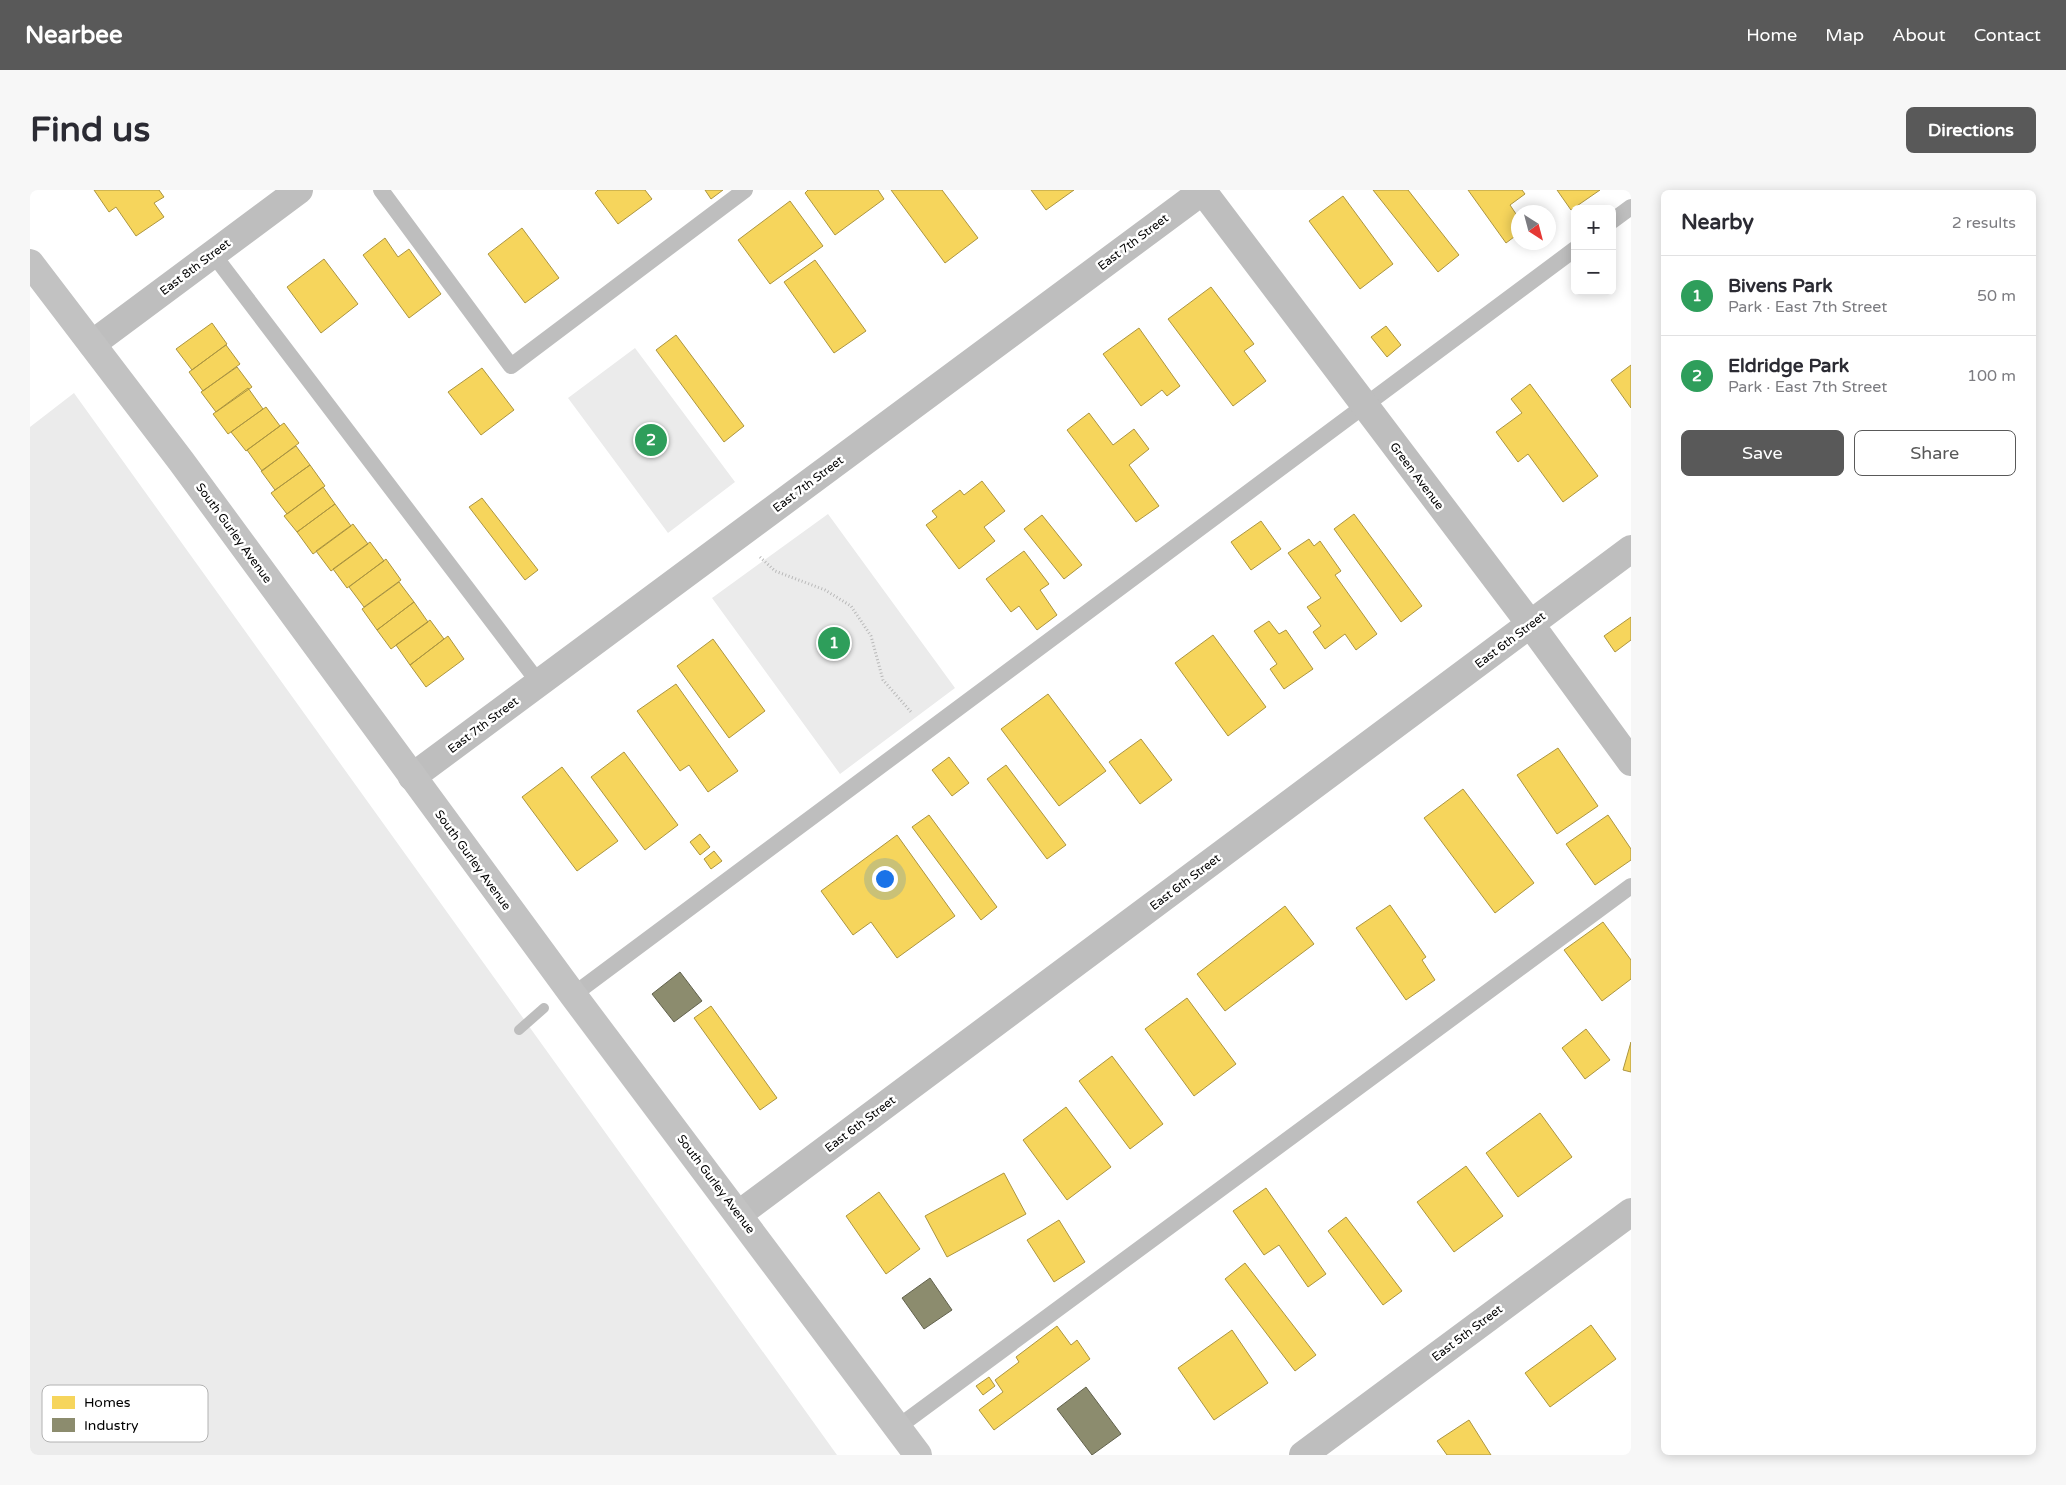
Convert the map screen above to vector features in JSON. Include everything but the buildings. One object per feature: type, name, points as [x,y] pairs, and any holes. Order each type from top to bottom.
[{"type":"street","name":"East 8th Street","points":[[92,344],[298,190]]},
{"type":"street","name":"Green Avenue","points":[[1203,190],[1531,625],[1631,762]]},
{"type":"street","name":"East 7th Street","points":[[412,777],[1203,190]]},
{"type":"street","name":"South Gurley Avenue","points":[[30,263],[182,461],[573,995],[918,1455]]},
{"type":"street","name":"East 6th Street","points":[[738,1214],[1631,550]]},
{"type":"street","name":"East 5th Street","points":[[1303,1455],[1631,1212]]},
{"type":"lane","points":[[381,190],[511,366],[745,190]]},
{"type":"lane","points":[[1616,218],[1631,207]]},
{"type":"lane","points":[[573,995],[1363,404],[1574,250]]},
{"type":"lane","points":[[213,254],[539,683]]},
{"type":"lane","points":[[898,1427],[1631,886]]},
{"type":"path","points":[[760,557],[775,571],[825,590],[852,606],[871,636],[883,680],[927,730]]},
{"type":"shaded area","points":[[635,348],[735,482],[668,533],[568,398]]},
{"type":"shaded area","points":[[74,393],[837,1455],[30,1455],[30,427]]},
{"type":"shaded area","points":[[828,514],[955,688],[840,774],[712,598]]},
{"type":"waterway","points":[[519,1030],[544,1008]]},
{"type":"place","name":"Eldridge Park","points":[[651,440]]},
{"type":"place","name":"Bivens Park","points":[[834,643]]}]
